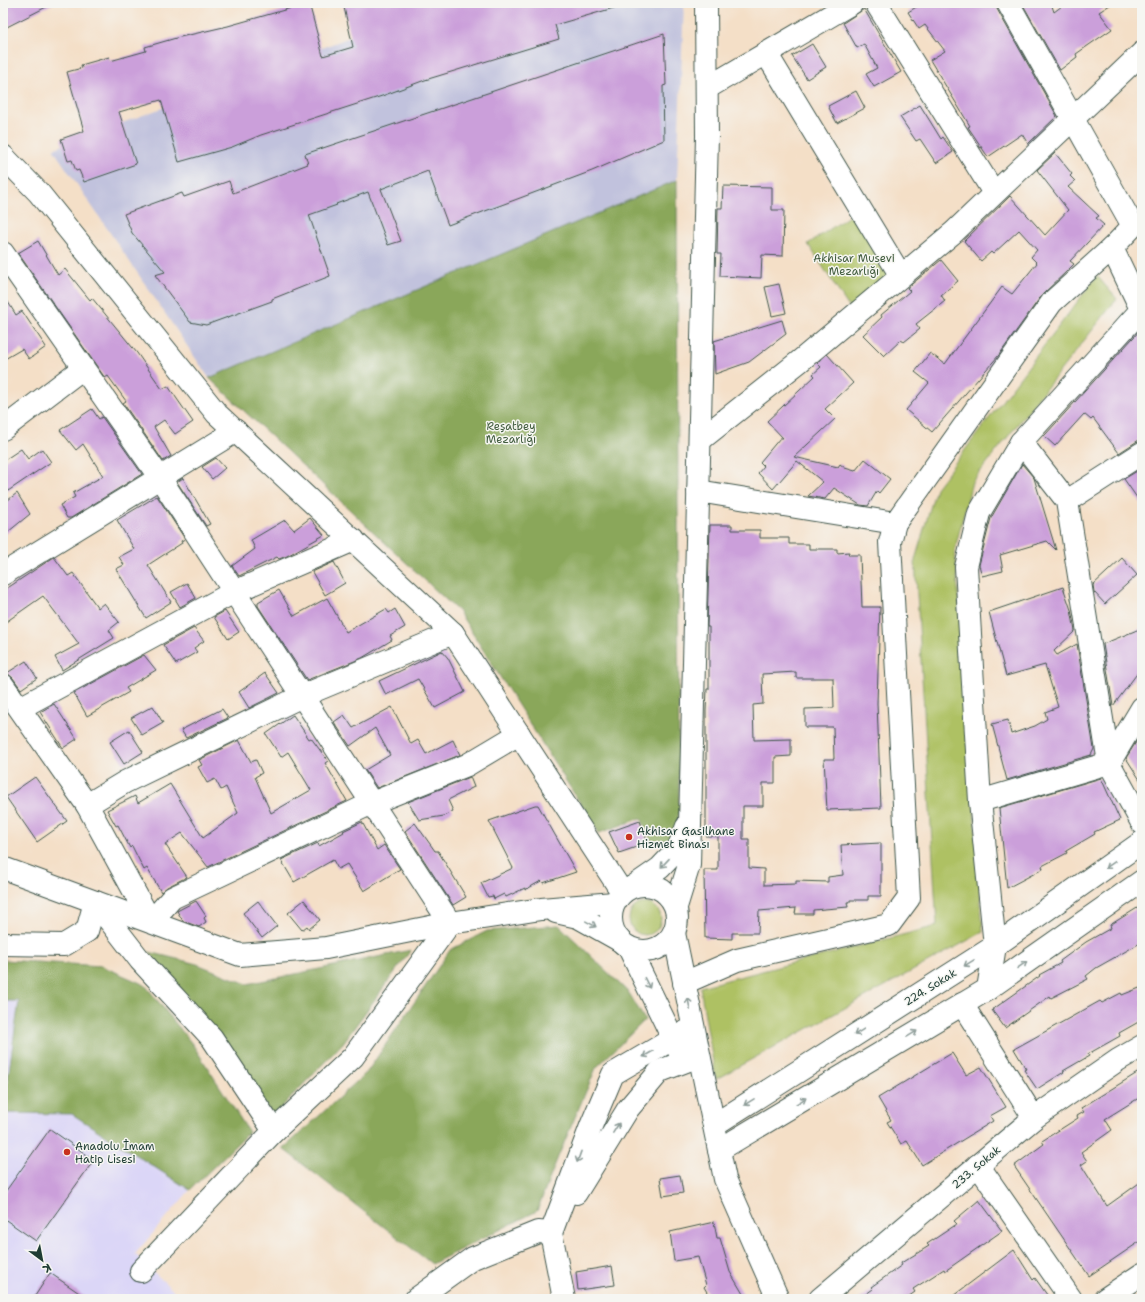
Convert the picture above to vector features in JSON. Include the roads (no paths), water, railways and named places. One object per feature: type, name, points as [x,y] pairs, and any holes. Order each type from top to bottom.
[{"type":"street","points":[[676,907],[690,865],[700,440],[706,3]]},
{"type":"street","points":[[706,88],[852,3]]},
{"type":"street","points":[[876,3],[994,193]]},
{"type":"street","points":[[684,982],[737,960],[889,925],[909,898],[890,542],[895,523],[1052,302],[1112,248],[1132,226],[1008,3]]},
{"type":"street","points":[[766,53],[901,276]]},
{"type":"street","points":[[700,440],[800,361],[954,232],[1142,53]]},
{"type":"street","points":[[3,156],[39,193],[217,414],[454,633],[623,894]]},
{"type":"street","points":[[988,989],[995,946],[980,802],[966,567],[979,513],[1021,442],[1142,310],[1112,248]]},
{"type":"street","points":[[3,253],[160,478],[450,923]]},
{"type":"street","points":[[4,426],[83,368]]},
{"type":"street","points":[[3,574],[236,431]]},
{"type":"street","points":[[1021,442],[1067,501],[1108,763],[1142,823]]},
{"type":"street","points":[[1067,501],[1142,453]]},
{"type":"street","points":[[698,491],[895,523]]},
{"type":"street","points":[[20,708],[234,592],[354,540]]},
{"type":"street","points":[[87,805],[125,782],[302,696],[454,633]]},
{"type":"street","points":[[3,685],[87,805],[151,922]]},
{"type":"street","points":[[980,802],[1108,763],[1142,708]]},
{"type":"street","points":[[151,922],[172,898],[372,803],[467,766],[519,734]]},
{"type":"street","points":[[691,817],[678,849],[660,868],[623,894],[611,915],[612,928],[624,944],[674,1038],[692,1059]]},
{"type":"street","name":"224. Sokak","points":[[714,1125],[995,946],[1142,842]]},
{"type":"street","points":[[3,868],[240,955],[326,948],[450,923],[541,909],[623,894],[646,884],[659,888],[670,896],[676,907],[678,920],[674,933],[666,943],[655,950],[642,951],[624,944],[578,917],[541,909]]},
{"type":"street","points":[[719,1150],[988,989],[1142,881]]},
{"type":"street","points":[[3,944],[64,945],[87,931],[95,902]]},
{"type":"street","points":[[95,902],[140,960],[212,1038],[274,1131]]},
{"type":"street","points":[[141,1271],[274,1131],[353,1057],[450,923]]},
{"type":"street","points":[[674,933],[693,1027],[692,1059],[714,1125],[725,1179],[778,1299]]},
{"type":"street","points":[[962,1004],[1034,1118]]},
{"type":"street","points":[[564,1299],[551,1233],[591,1126],[613,1074],[693,1027]]},
{"type":"street","name":"233. Sokak","points":[[820,1299],[1034,1118],[1118,1060],[1142,1046]]},
{"type":"street","points":[[551,1233],[628,1109],[660,1071],[692,1059]]},
{"type":"street","points":[[978,1165],[1071,1299]]},
{"type":"street","points":[[416,1299],[473,1258],[538,1232],[551,1233]]},
{"type":"street","points":[[1105,1299],[1142,1274]]},
{"type":"place","name":"Akhisar Gasilhane Hizmet Binası","points":[[629,837]]},
{"type":"place","name":"Anadolu İmam Hatip Lisesi","points":[[67,1152]]},
{"type":"park label","name":"Akhisar Musevi Mezarlığı","points":[[854,264]]},
{"type":"park label","name":"Reşatbey Mezarlığı","points":[[511,432]]}]
